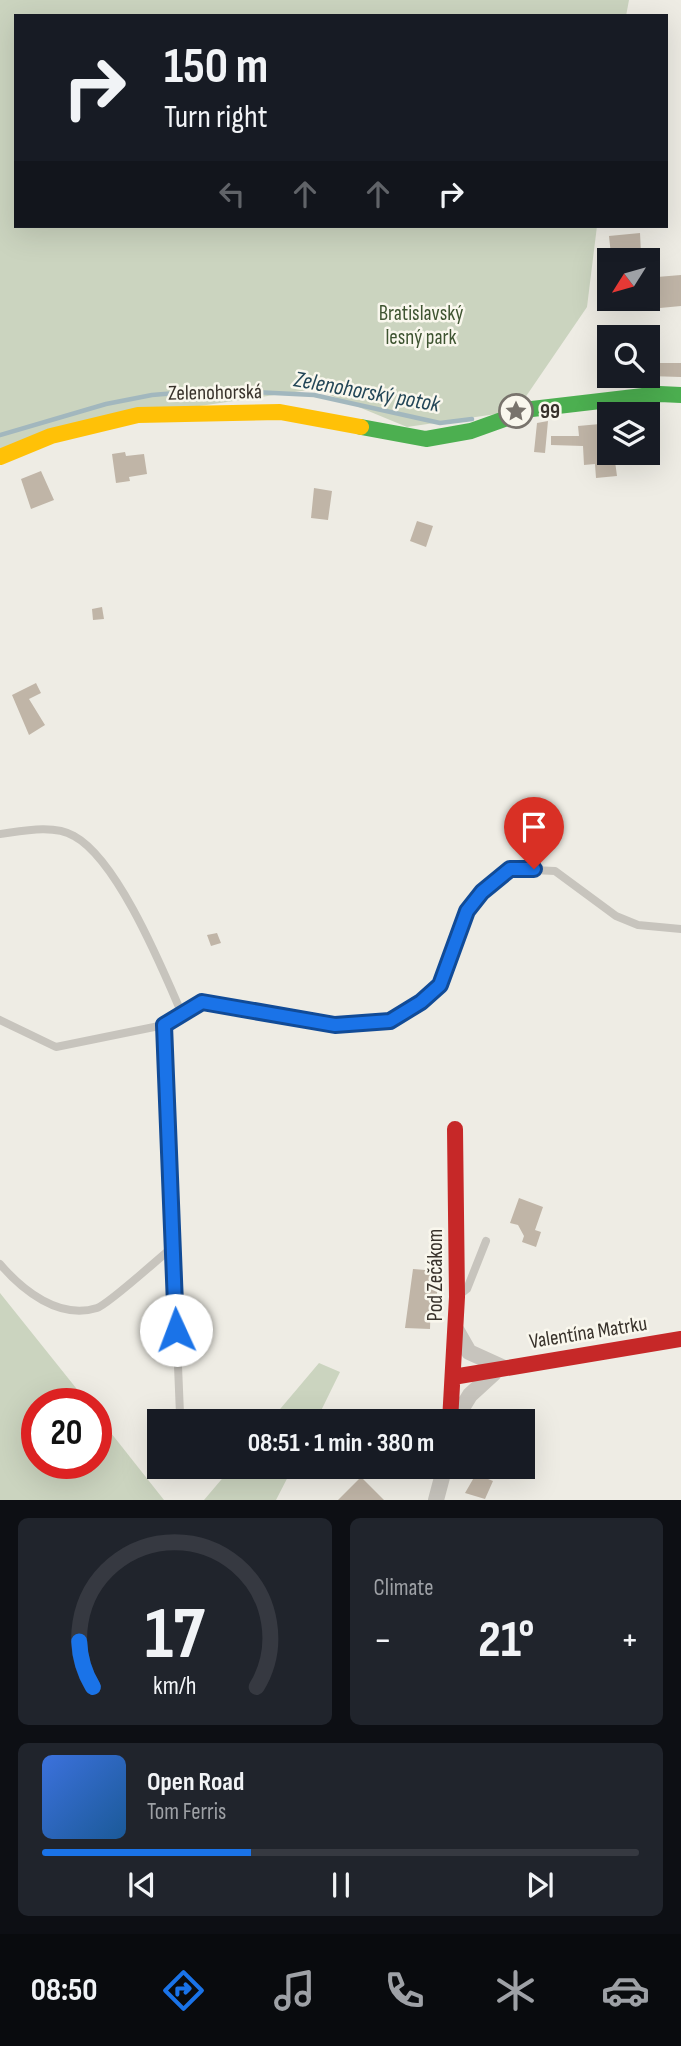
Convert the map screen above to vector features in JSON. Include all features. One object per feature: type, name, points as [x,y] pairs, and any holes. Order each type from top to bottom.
[{"type":"street","name":"Zelenohorská","points":[[0,457],[51,436],[138,415],[280,412],[426,439],[471,431],[532,409],[660,394],[681,394]]},
{"type":"street","name":"Pod Zečákom","points":[[452,1409],[457,1297],[455,1129]]},
{"type":"street","points":[[456,1326],[458,1336],[469,1352],[502,1367],[478,1385],[461,1409]]},
{"type":"street","name":"Valentína Matrku","points":[[453,1377],[681,1339]]},
{"type":"street","points":[[436,1500],[442,1479]]},
{"type":"lane","points":[[0,834],[38,829],[73,835],[100,857],[153,950],[182,1014]]},
{"type":"lane","points":[[0,1020],[55,1047],[164,1025],[202,1002],[335,1025],[390,1021],[421,1002],[440,985],[467,911],[482,892],[510,869],[555,871],[616,916],[638,925],[681,929]]},
{"type":"lane","points":[[164,1025],[180,1409]]},
{"type":"lane","points":[[457,1297],[467,1289],[486,1241]]},
{"type":"lane","points":[[0,1264],[19,1286],[60,1309],[98,1308],[173,1247]]},
{"type":"green space","name":"Bratislavský lesný park","points":[[0,0],[629,0],[626,14],[14,14],[14,228],[597,228],[587,307],[516,411],[407,427],[315,389],[138,415],[0,456]]},
{"type":"green space","points":[[0,1293],[76,1388],[21,1388],[21,1479],[112,1479],[112,1434],[164,1500],[0,1500]]},
{"type":"green space","points":[[319,1363],[340,1372],[322,1409],[280,1409]]},
{"type":"green space","points":[[222,1479],[287,1479],[276,1500],[204,1500]]},
{"type":"building","points":[[640,233],[641,248],[610,248],[609,236]]},
{"type":"building","points":[[681,275],[681,306],[660,308],[660,277]]},
{"type":"building","points":[[660,363],[681,363],[681,377],[660,376]]},
{"type":"building","points":[[548,421],[545,453],[534,452],[537,423]]},
{"type":"building","points":[[597,424],[597,465],[616,465],[617,476],[596,478],[595,464],[584,465],[583,446],[551,445],[551,436],[579,436],[578,426]]},
{"type":"building","points":[[125,452],[126,456],[144,454],[147,474],[129,477],[130,481],[116,483],[112,454]]},
{"type":"building","points":[[41,471],[54,500],[31,509],[21,479]]},
{"type":"building","points":[[314,488],[332,491],[328,520],[311,518]]},
{"type":"building","points":[[417,521],[433,526],[426,547],[410,541]]},
{"type":"building","points":[[102,607],[104,619],[93,620],[92,609]]},
{"type":"building","points":[[36,683],[41,693],[29,699],[45,725],[29,735],[12,695]]},
{"type":"building","points":[[217,933],[221,943],[211,946],[207,935]]},
{"type":"building","points":[[519,1198],[543,1207],[535,1230],[541,1232],[536,1247],[522,1242],[524,1236],[518,1225],[510,1223]]},
{"type":"building","points":[[413,1269],[438,1271],[437,1294],[431,1294],[430,1329],[405,1328]]},
{"type":"building","points":[[359,1479],[363,1479],[384,1500],[338,1500]]},
{"type":"building","points":[[473,1479],[493,1481],[485,1499],[465,1493]]},
{"type":"waterway","name":"Zelenohorský potok","points":[[0,435],[106,404],[152,395],[212,390],[314,395],[440,423],[472,419]]},
{"type":"traffic: fast","points":[[361,427],[426,439],[471,431],[532,409],[660,394],[681,395]]},
{"type":"traffic: slow","points":[[0,457],[51,436],[138,415],[280,412],[361,427]]},
{"type":"traffic: jam","points":[[451,1409],[457,1297],[455,1129]]},
{"type":"traffic: jam","points":[[453,1377],[681,1339]]},
{"type":"place","name":"99","points":[[516,411]]},
{"type":"route","points":[[176,1330],[164,1025],[202,1002],[335,1025],[390,1021],[421,1002],[440,985],[467,911],[482,892],[510,869],[534,869]]}]
